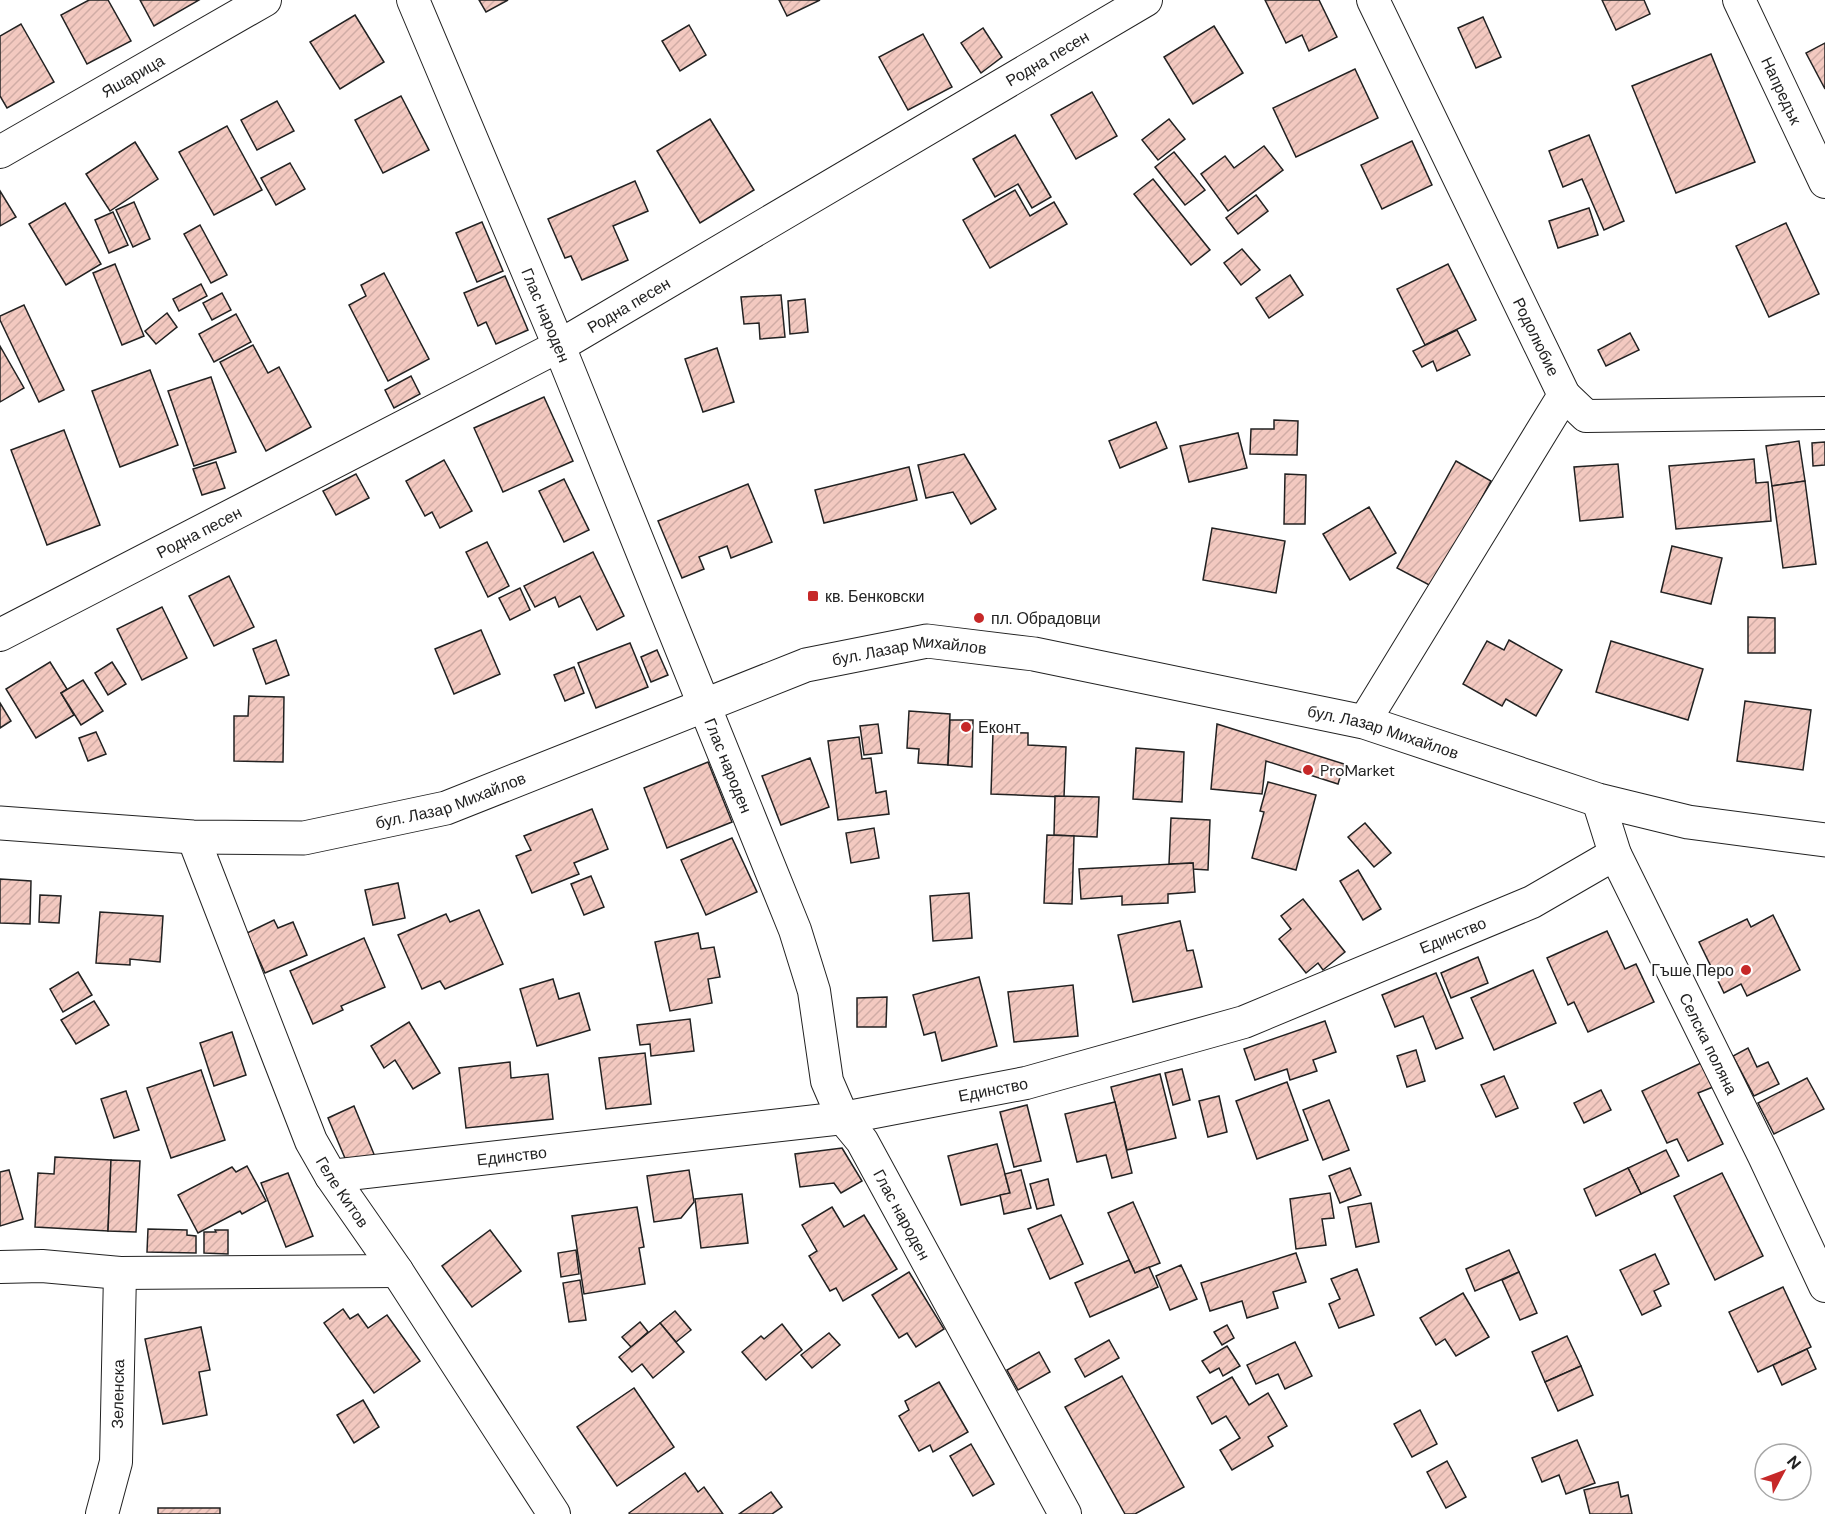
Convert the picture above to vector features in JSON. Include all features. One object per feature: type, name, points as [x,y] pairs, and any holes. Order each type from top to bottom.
[{"type":"street","name":"Яшарица","points":[[0,152],[265,0]]},
{"type":"street","name":"Глас народен","points":[[413,0],[559,346],[795,930],[814,990],[827,1081],[843,1118],[862,1141],[1065,1514]]},
{"type":"street","name":"Родна песен","points":[[0,636],[559,346],[1146,0]]},
{"type":"street","name":"Родолюбие","points":[[1364,722],[1564,395],[1373,0]]},
{"type":"street","name":"Напредък","points":[[1739,0],[1825,182]]},
{"type":"street","points":[[1564,395],[1586,416],[1825,413]]},
{"type":"street","name":"бул. Лазар Михайлов","points":[[0,824],[193,837],[304,838],[446,808],[806,665],[927,641],[1034,654],[1364,722],[1598,800],[1688,822],[1825,840]]},
{"type":"street","name":"Селска поляна","points":[[1598,800],[1615,854],[1764,1156],[1825,1286]]},
{"type":"street","name":"Геле Китов","points":[[193,837],[311,1141],[554,1514]]},
{"type":"street","name":"Единство","points":[[332,1176],[843,1118],[1026,1083],[1244,1022],[1532,902],[1615,854]]},
{"type":"street","points":[[0,1267],[42,1266],[120,1273],[397,1271]]},
{"type":"street","name":"Зеленска","points":[[102,1514],[116,1462],[120,1273]]},
{"type":"building","points":[[89,0],[108,0],[131,41],[87,64],[61,15]]},
{"type":"building","points":[[140,0],[199,0],[154,26]]},
{"type":"building","points":[[479,0],[508,0],[486,12]]},
{"type":"building","points":[[779,0],[820,0],[787,16]]},
{"type":"building","points":[[1265,0],[1319,0],[1337,37],[1309,51],[1302,35],[1286,43]]},
{"type":"building","points":[[1602,0],[1644,0],[1650,14],[1616,30]]},
{"type":"building","points":[[355,15],[384,62],[340,89],[310,42]]},
{"type":"building","points":[[1483,17],[1501,57],[1476,68],[1458,28]]},
{"type":"building","points":[[21,24],[54,82],[7,108],[0,96],[0,36]]},
{"type":"building","points":[[689,25],[706,55],[680,71],[662,41]]},
{"type":"building","points":[[1214,26],[1243,73],[1193,104],[1164,57]]},
{"type":"building","points":[[983,28],[1002,57],[981,73],[961,43]]},
{"type":"building","points":[[923,34],[952,87],[908,110],[879,57]]},
{"type":"building","points":[[1825,43],[1825,89],[1806,53]]},
{"type":"building","points":[[1711,54],[1755,162],[1676,193],[1632,86]]},
{"type":"building","points":[[1355,69],[1378,118],[1296,157],[1273,108]]},
{"type":"building","points":[[1092,92],[1117,136],[1076,159],[1051,115]]},
{"type":"building","points":[[401,96],[429,150],[383,173],[355,120]]},
{"type":"building","points":[[277,101],[294,131],[257,150],[241,120]]},
{"type":"building","points":[[710,119],[754,190],[700,223],[657,151]]},
{"type":"building","points":[[1169,119],[1185,139],[1158,160],[1142,140]]},
{"type":"building","points":[[227,126],[262,190],[214,215],[179,152]]},
{"type":"building","points":[[1015,135],[1051,197],[1032,208],[1018,184],[995,197],[973,159]]},
{"type":"building","points":[[1589,135],[1624,221],[1604,230],[1582,179],[1563,187],[1549,151]]},
{"type":"building","points":[[1412,141],[1432,185],[1382,209],[1361,165]]},
{"type":"building","points":[[135,142],[158,179],[110,211],[86,174]]},
{"type":"building","points":[[1264,146],[1283,170],[1228,211],[1201,174],[1225,156],[1234,168]]},
{"type":"building","points":[[1174,152],[1205,190],[1185,205],[1155,167]]},
{"type":"building","points":[[290,163],[305,189],[276,205],[261,178]]},
{"type":"building","points":[[1153,179],[1210,250],[1191,265],[1134,194]]},
{"type":"building","points":[[635,181],[648,211],[613,226],[628,260],[582,280],[571,256],[565,258],[548,219]]},
{"type":"building","points":[[1015,190],[1030,216],[1054,202],[1067,224],[990,268],[963,220]]},
{"type":"building","points":[[0,191],[16,217],[0,226]]},
{"type":"building","points":[[1256,195],[1268,211],[1238,234],[1226,218]]},
{"type":"building","points":[[134,202],[150,239],[133,247],[116,210]]},
{"type":"building","points":[[65,203],[101,264],[66,285],[29,224]]},
{"type":"building","points":[[1589,208],[1598,235],[1558,248],[1549,221]]},
{"type":"building","points":[[113,212],[128,245],[109,253],[95,220]]},
{"type":"building","points":[[482,222],[503,271],[477,282],[456,233]]},
{"type":"building","points":[[1786,223],[1819,294],[1769,317],[1736,246]]},
{"type":"building","points":[[200,225],[227,275],[211,283],[184,234]]},
{"type":"building","points":[[1242,249],[1260,270],[1241,285],[1224,263]]},
{"type":"building","points":[[115,264],[144,336],[122,345],[93,273]]},
{"type":"building","points":[[1448,264],[1476,320],[1425,345],[1397,289]]},
{"type":"building","points":[[384,273],[429,359],[388,381],[349,305],[366,296],[361,285]]},
{"type":"building","points":[[1290,275],[1303,295],[1269,318],[1256,298]]},
{"type":"building","points":[[505,276],[528,330],[496,344],[486,322],[478,326],[464,293]]},
{"type":"building","points":[[201,284],[207,296],[179,311],[173,299]]},
{"type":"building","points":[[222,293],[231,310],[212,320],[203,303]]},
{"type":"building","points":[[781,295],[785,337],[760,339],[759,323],[744,324],[741,297]]},
{"type":"building","points":[[805,299],[808,332],[790,334],[788,301]]},
{"type":"building","points":[[24,305],[64,390],[39,402],[0,320],[0,316]]},
{"type":"building","points":[[167,313],[177,327],[156,344],[145,331]]},
{"type":"building","points":[[236,314],[251,342],[214,362],[199,334]]},
{"type":"building","points":[[1457,330],[1470,355],[1437,371],[1433,361],[1422,367],[1413,351]]},
{"type":"building","points":[[1630,333],[1639,350],[1606,366],[1598,350]]},
{"type":"building","points":[[253,345],[268,373],[279,367],[311,427],[266,451],[220,362]]},
{"type":"building","points":[[0,346],[24,388],[0,402]]},
{"type":"building","points":[[717,348],[734,402],[703,412],[685,359]]},
{"type":"building","points":[[150,370],[178,445],[120,467],[92,391]]},
{"type":"building","points":[[411,376],[420,394],[394,408],[385,390]]},
{"type":"building","points":[[211,377],[236,452],[194,466],[168,391]]},
{"type":"building","points":[[544,397],[573,461],[503,492],[474,428]]},
{"type":"building","points":[[1274,420],[1298,421],[1297,455],[1250,454],[1251,429],[1274,429]]},
{"type":"building","points":[[1156,422],[1167,448],[1120,468],[1109,441]]},
{"type":"building","points":[[64,430],[100,525],[47,545],[11,450]]},
{"type":"building","points":[[1238,433],[1247,468],[1189,482],[1180,446]]},
{"type":"building","points":[[1799,441],[1805,481],[1772,486],[1766,446]]},
{"type":"building","points":[[1825,442],[1825,465],[1813,466],[1812,443]]},
{"type":"building","points":[[964,454],[996,509],[971,524],[953,492],[926,498],[918,465]]},
{"type":"building","points":[[1754,459],[1756,483],[1768,482],[1771,521],[1676,529],[1669,466]]},
{"type":"building","points":[[444,460],[472,511],[440,528],[432,512],[425,516],[406,481]]},
{"type":"building","points":[[1456,461],[1491,481],[1433,587],[1397,568]]},
{"type":"building","points":[[216,462],[225,488],[202,495],[193,469]]},
{"type":"building","points":[[1618,464],[1623,517],[1580,521],[1574,467]]},
{"type":"building","points":[[909,467],[917,500],[824,523],[815,490]]},
{"type":"building","points":[[356,474],[369,498],[336,515],[323,491]]},
{"type":"building","points":[[1285,474],[1306,475],[1305,524],[1284,524]]},
{"type":"building","points":[[564,479],[589,530],[564,542],[539,491]]},
{"type":"building","points":[[1805,481],[1816,564],[1783,568],[1772,486]]},
{"type":"building","points":[[748,484],[772,542],[731,558],[727,546],[699,557],[704,569],[682,578],[658,521]]},
{"type":"building","points":[[1369,507],[1396,553],[1350,580],[1323,534]]},
{"type":"building","points":[[1212,528],[1285,541],[1276,593],[1203,580]]},
{"type":"building","points":[[487,542],[509,586],[488,597],[466,552]]},
{"type":"building","points":[[1672,546],[1722,558],[1711,604],[1661,592]]},
{"type":"building","points":[[593,552],[624,616],[597,630],[580,596],[559,607],[555,597],[535,607],[524,586]]},
{"type":"building","points":[[229,576],[254,627],[214,646],[189,596]]},
{"type":"building","points":[[520,588],[530,610],[510,620],[499,598]]},
{"type":"building","points":[[162,607],[187,658],[142,680],[117,629]]},
{"type":"building","points":[[1748,617],[1775,618],[1775,653],[1748,653]]},
{"type":"building","points":[[481,630],[500,674],[454,694],[435,649]]},
{"type":"building","points":[[276,640],[289,675],[266,684],[253,649]]},
{"type":"building","points":[[1509,640],[1562,670],[1536,716],[1506,699],[1502,706],[1463,684],[1487,641],[1504,650]]},
{"type":"building","points":[[1611,641],[1703,669],[1688,720],[1596,692]]},
{"type":"building","points":[[630,643],[648,687],[596,708],[578,663]]},
{"type":"building","points":[[657,650],[668,675],[651,682],[641,657]]},
{"type":"building","points":[[50,662],[67,689],[61,693],[74,715],[36,738],[6,689]]},
{"type":"building","points":[[112,662],[126,684],[108,695],[95,673]]},
{"type":"building","points":[[574,667],[584,693],[565,701],[554,675]]},
{"type":"building","points":[[83,680],[103,711],[81,725],[61,693]]},
{"type":"building","points":[[249,696],[284,697],[283,762],[234,761],[234,716],[248,716]]},
{"type":"building","points":[[1745,701],[1811,710],[1803,770],[1737,761]]},
{"type":"building","points":[[0,703],[11,721],[0,728]]},
{"type":"building","points":[[909,711],[950,714],[948,765],[918,763],[919,749],[907,748]]},
{"type":"building","points":[[950,720],[973,720],[972,767],[948,765]]},
{"type":"building","points":[[878,724],[882,753],[864,755],[860,726]]},
{"type":"building","points":[[1217,724],[1344,764],[1338,784],[1266,761],[1262,794],[1211,789]]},
{"type":"building","points":[[96,732],[106,754],[88,761],[79,738]]},
{"type":"building","points":[[993,732],[1028,733],[1028,745],[1066,747],[1064,797],[991,794]]},
{"type":"building","points":[[859,737],[862,759],[871,758],[876,793],[886,791],[889,814],[838,820],[828,741]]},
{"type":"building","points":[[1136,748],[1184,752],[1182,802],[1133,799]]},
{"type":"building","points":[[810,758],[829,807],[781,825],[762,776]]},
{"type":"building","points":[[708,762],[732,822],[667,848],[644,788]]},
{"type":"building","points":[[1268,782],[1316,795],[1296,870],[1252,858],[1264,812],[1260,811]]},
{"type":"building","points":[[1055,796],[1099,797],[1097,837],[1054,835]]},
{"type":"building","points":[[592,809],[608,849],[574,863],[579,874],[532,893],[516,856],[531,850],[524,836]]},
{"type":"building","points":[[1171,818],[1210,820],[1208,870],[1193,869],[1193,863],[1169,864]]},
{"type":"building","points":[[1365,823],[1391,853],[1374,867],[1348,837]]},
{"type":"building","points":[[874,828],[879,858],[851,863],[846,833]]},
{"type":"building","points":[[1047,835],[1074,836],[1072,904],[1044,903]]},
{"type":"building","points":[[732,838],[757,892],[706,915],[681,860]]},
{"type":"building","points":[[1193,863],[1195,892],[1168,894],[1168,903],[1122,905],[1122,896],[1081,899],[1079,869]]},
{"type":"building","points":[[1358,870],[1381,909],[1363,920],[1340,881]]},
{"type":"building","points":[[591,876],[604,907],[584,915],[571,884]]},
{"type":"building","points":[[0,879],[31,881],[30,924],[0,923]]},
{"type":"building","points":[[398,883],[405,918],[373,925],[365,890]]},
{"type":"building","points":[[969,893],[972,938],[933,941],[930,896]]},
{"type":"building","points":[[40,895],[61,896],[59,923],[39,922]]},
{"type":"building","points":[[1303,899],[1345,952],[1323,970],[1318,963],[1306,973],[1279,939],[1291,929],[1281,916]]},
{"type":"building","points":[[479,910],[503,964],[445,989],[440,981],[422,989],[398,935],[446,914],[450,922]]},
{"type":"building","points":[[100,912],[163,916],[160,962],[130,959],[130,965],[96,963]]},
{"type":"building","points":[[1773,915],[1800,970],[1747,996],[1741,984],[1724,993],[1699,942],[1747,919],[1751,927]]},
{"type":"building","points":[[274,920],[278,928],[293,922],[307,955],[265,973],[247,933]]},
{"type":"building","points":[[1180,921],[1187,951],[1193,950],[1202,987],[1133,1002],[1118,935]]},
{"type":"building","points":[[1607,931],[1625,969],[1636,964],[1654,1002],[1588,1032],[1574,1002],[1568,1005],[1547,958]]},
{"type":"building","points":[[698,933],[701,949],[714,947],[720,977],[708,979],[712,1003],[670,1011],[655,942]]},
{"type":"building","points":[[364,938],[385,987],[341,1006],[343,1010],[313,1024],[290,971]]},
{"type":"building","points":[[1478,957],[1488,983],[1451,998],[1441,973]]},
{"type":"building","points":[[1533,970],[1556,1023],[1494,1050],[1471,998]]},
{"type":"building","points":[[78,972],[92,995],[63,1012],[50,989]]},
{"type":"building","points":[[1436,973],[1463,1038],[1436,1049],[1423,1016],[1395,1027],[1382,995]]},
{"type":"building","points":[[979,977],[997,1046],[942,1061],[935,1032],[924,1035],[913,995]]},
{"type":"building","points":[[553,979],[559,999],[579,993],[590,1030],[537,1046],[520,989]]},
{"type":"building","points":[[1073,985],[1078,1036],[1014,1042],[1008,992]]},
{"type":"building","points":[[887,997],[886,1027],[857,1027],[857,998]]},
{"type":"building","points":[[94,1001],[109,1025],[76,1044],[61,1020]]},
{"type":"building","points":[[690,1019],[694,1051],[651,1056],[650,1044],[640,1045],[637,1025]]},
{"type":"building","points":[[1325,1021],[1336,1052],[1313,1060],[1317,1071],[1290,1080],[1287,1069],[1255,1080],[1244,1049]]},
{"type":"building","points":[[409,1022],[440,1073],[413,1089],[395,1060],[384,1068],[371,1046]]},
{"type":"building","points":[[232,1032],[246,1075],[214,1086],[200,1043]]},
{"type":"building","points":[[1748,1048],[1757,1067],[1768,1062],[1779,1084],[1754,1096],[1733,1056]]},
{"type":"building","points":[[1416,1050],[1425,1081],[1407,1087],[1397,1056]]},
{"type":"building","points":[[645,1053],[651,1104],[606,1109],[599,1058]]},
{"type":"building","points":[[510,1062],[511,1078],[548,1074],[553,1119],[466,1128],[459,1068]]},
{"type":"building","points":[[1701,1063],[1713,1087],[1698,1093],[1723,1144],[1688,1161],[1677,1139],[1667,1143],[1642,1091]]},
{"type":"building","points":[[1182,1069],[1190,1100],[1173,1105],[1165,1073]]},
{"type":"building","points":[[201,1070],[225,1140],[171,1158],[147,1088]]},
{"type":"building","points":[[1160,1074],[1176,1138],[1127,1150],[1111,1087]]},
{"type":"building","points":[[1504,1076],[1518,1108],[1496,1117],[1481,1085]]},
{"type":"building","points":[[1807,1078],[1824,1109],[1774,1134],[1758,1103]]},
{"type":"building","points":[[1287,1082],[1308,1140],[1257,1159],[1236,1101]]},
{"type":"building","points":[[1601,1090],[1611,1110],[1584,1123],[1574,1103]]},
{"type":"building","points":[[126,1091],[139,1130],[114,1138],[101,1099]]},
{"type":"building","points":[[1219,1096],[1227,1132],[1208,1137],[1199,1101]]},
{"type":"building","points":[[1329,1100],[1349,1150],[1323,1160],[1303,1110]]},
{"type":"building","points":[[1115,1102],[1132,1173],[1112,1178],[1106,1155],[1077,1162],[1065,1114]]},
{"type":"building","points":[[1027,1105],[1041,1161],[1014,1167],[1000,1112]]},
{"type":"building","points":[[354,1106],[376,1159],[350,1170],[328,1118]]},
{"type":"building","points":[[997,1144],[1010,1193],[961,1205],[948,1156]]},
{"type":"building","points":[[842,1148],[862,1181],[841,1193],[834,1183],[800,1187],[795,1154]]},
{"type":"building","points":[[1666,1150],[1679,1176],[1641,1194],[1628,1168]]},
{"type":"building","points":[[55,1157],[111,1160],[108,1231],[35,1227],[38,1173],[54,1174]]},
{"type":"building","points":[[111,1160],[140,1161],[136,1232],[108,1231]]},
{"type":"building","points":[[247,1166],[266,1201],[242,1214],[240,1211],[198,1233],[178,1195],[232,1167],[236,1172]]},
{"type":"building","points":[[1350,1168],[1361,1195],[1340,1203],[1329,1176]]},
{"type":"building","points":[[1628,1168],[1641,1194],[1596,1216],[1584,1189]]},
{"type":"building","points":[[9,1170],[23,1219],[0,1226],[0,1172]]},
{"type":"building","points":[[689,1170],[694,1202],[681,1218],[654,1222],[647,1176]]},
{"type":"building","points":[[1021,1170],[1031,1208],[1004,1214],[1000,1195],[1010,1193],[1005,1174]]},
{"type":"building","points":[[288,1173],[313,1236],[286,1247],[261,1183]]},
{"type":"building","points":[[1722,1173],[1763,1256],[1715,1280],[1674,1196]]},
{"type":"building","points":[[1048,1179],[1054,1205],[1037,1209],[1030,1184]]},
{"type":"building","points":[[1330,1193],[1334,1218],[1322,1219],[1326,1245],[1296,1249],[1290,1199]]},
{"type":"building","points":[[742,1194],[748,1243],[701,1248],[695,1199]]},
{"type":"building","points":[[1133,1202],[1160,1263],[1135,1273],[1108,1213]]},
{"type":"building","points":[[1371,1203],[1379,1242],[1356,1247],[1348,1207]]},
{"type":"building","points":[[637,1207],[644,1247],[639,1248],[645,1284],[584,1294],[572,1216]]},
{"type":"building","points":[[832,1207],[844,1227],[864,1215],[897,1269],[843,1301],[836,1288],[830,1291],[809,1256],[817,1251],[802,1225]]},
{"type":"building","points":[[1061,1215],[1083,1264],[1050,1279],[1028,1229]]},
{"type":"building","points":[[148,1229],[187,1230],[187,1235],[196,1236],[196,1253],[147,1252]]},
{"type":"building","points":[[215,1230],[228,1230],[228,1254],[204,1253],[204,1232],[216,1232]]},
{"type":"building","points":[[490,1230],[521,1271],[472,1307],[442,1266]]},
{"type":"building","points":[[576,1250],[579,1274],[561,1277],[558,1253]]},
{"type":"building","points":[[1509,1250],[1519,1272],[1475,1291],[1466,1269]]},
{"type":"building","points":[[1296,1253],[1306,1282],[1273,1292],[1278,1308],[1247,1318],[1242,1301],[1210,1311],[1201,1283]]},
{"type":"building","points":[[1655,1254],[1669,1284],[1654,1291],[1661,1306],[1642,1315],[1620,1270]]},
{"type":"building","points":[[1129,1260],[1135,1273],[1149,1267],[1158,1287],[1090,1317],[1075,1283]]},
{"type":"building","points":[[1181,1265],[1197,1299],[1170,1310],[1156,1276]]},
{"type":"building","points":[[1357,1269],[1374,1315],[1339,1328],[1329,1304],[1340,1299],[1331,1279]]},
{"type":"building","points":[[909,1272],[944,1329],[916,1347],[907,1333],[899,1338],[872,1295]]},
{"type":"building","points":[[1519,1272],[1537,1313],[1520,1320],[1502,1280]]},
{"type":"building","points":[[580,1280],[586,1320],[569,1322],[563,1283]]},
{"type":"building","points":[[1783,1287],[1811,1347],[1758,1372],[1729,1312]]},
{"type":"building","points":[[1463,1293],[1489,1337],[1456,1356],[1445,1339],[1436,1345],[1420,1318]]},
{"type":"building","points":[[343,1309],[350,1319],[358,1314],[368,1328],[387,1315],[420,1361],[374,1393],[324,1323]]},
{"type":"building","points":[[675,1311],[691,1330],[676,1342],[660,1323]]},
{"type":"building","points":[[640,1322],[648,1332],[631,1347],[622,1337]]},
{"type":"building","points":[[660,1323],[684,1352],[653,1378],[642,1364],[632,1372],[619,1357]]},
{"type":"building","points":[[782,1324],[802,1350],[766,1380],[742,1352],[761,1336],[764,1339]]},
{"type":"building","points":[[1227,1325],[1234,1338],[1222,1345],[1214,1332]]},
{"type":"building","points":[[201,1327],[210,1370],[199,1372],[207,1415],[163,1424],[145,1339]]},
{"type":"building","points":[[829,1333],[840,1345],[812,1368],[801,1355]]},
{"type":"building","points":[[1567,1336],[1581,1366],[1545,1382],[1532,1352]]},
{"type":"building","points":[[1109,1340],[1119,1358],[1085,1377],[1075,1359]]},
{"type":"building","points":[[1295,1342],[1312,1376],[1285,1389],[1278,1374],[1256,1384],[1247,1365]]},
{"type":"building","points":[[1227,1346],[1240,1366],[1223,1376],[1219,1368],[1210,1373],[1202,1361]]},
{"type":"building","points":[[1807,1349],[1816,1369],[1782,1385],[1773,1365]]},
{"type":"building","points":[[1039,1352],[1050,1372],[1018,1390],[1007,1370]]},
{"type":"building","points":[[1581,1366],[1593,1395],[1558,1411],[1545,1382]]},
{"type":"building","points":[[1122,1376],[1184,1487],[1135,1514],[1125,1514],[1065,1407]]},
{"type":"building","points":[[1232,1377],[1249,1405],[1268,1393],[1287,1426],[1268,1437],[1273,1446],[1232,1470],[1220,1450],[1240,1438],[1226,1416],[1212,1424],[1197,1397]]},
{"type":"building","points":[[939,1382],[968,1432],[933,1452],[930,1445],[919,1451],[899,1416],[909,1410],[905,1401]]},
{"type":"building","points":[[634,1388],[674,1447],[617,1486],[577,1427]]},
{"type":"building","points":[[363,1400],[379,1427],[354,1443],[337,1415]]},
{"type":"building","points":[[1420,1410],[1437,1444],[1412,1457],[1394,1424]]},
{"type":"building","points":[[1577,1440],[1595,1483],[1566,1494],[1559,1475],[1542,1482],[1532,1458]]},
{"type":"building","points":[[971,1444],[994,1484],[973,1496],[950,1456]]},
{"type":"building","points":[[1447,1461],[1466,1497],[1446,1508],[1427,1472]]},
{"type":"building","points":[[685,1473],[698,1492],[704,1487],[723,1514],[629,1513]]},
{"type":"building","points":[[1618,1482],[1621,1497],[1628,1495],[1632,1514],[1590,1514],[1584,1490]]},
{"type":"building","points":[[771,1492],[782,1507],[772,1514],[739,1514]]},
{"type":"building","points":[[158,1508],[220,1508],[220,1514],[158,1514]]},
{"type":"place","name":"кв. Бенковски","points":[[813,596]]},
{"type":"place","name":"пл. Обрадовци","points":[[979,618]]},
{"type":"place","name":"Еконт","points":[[966,727]]},
{"type":"place","name":"ProMarket","points":[[1308,770]]},
{"type":"place","name":"Гъше Перо","points":[[1746,970]]}]
